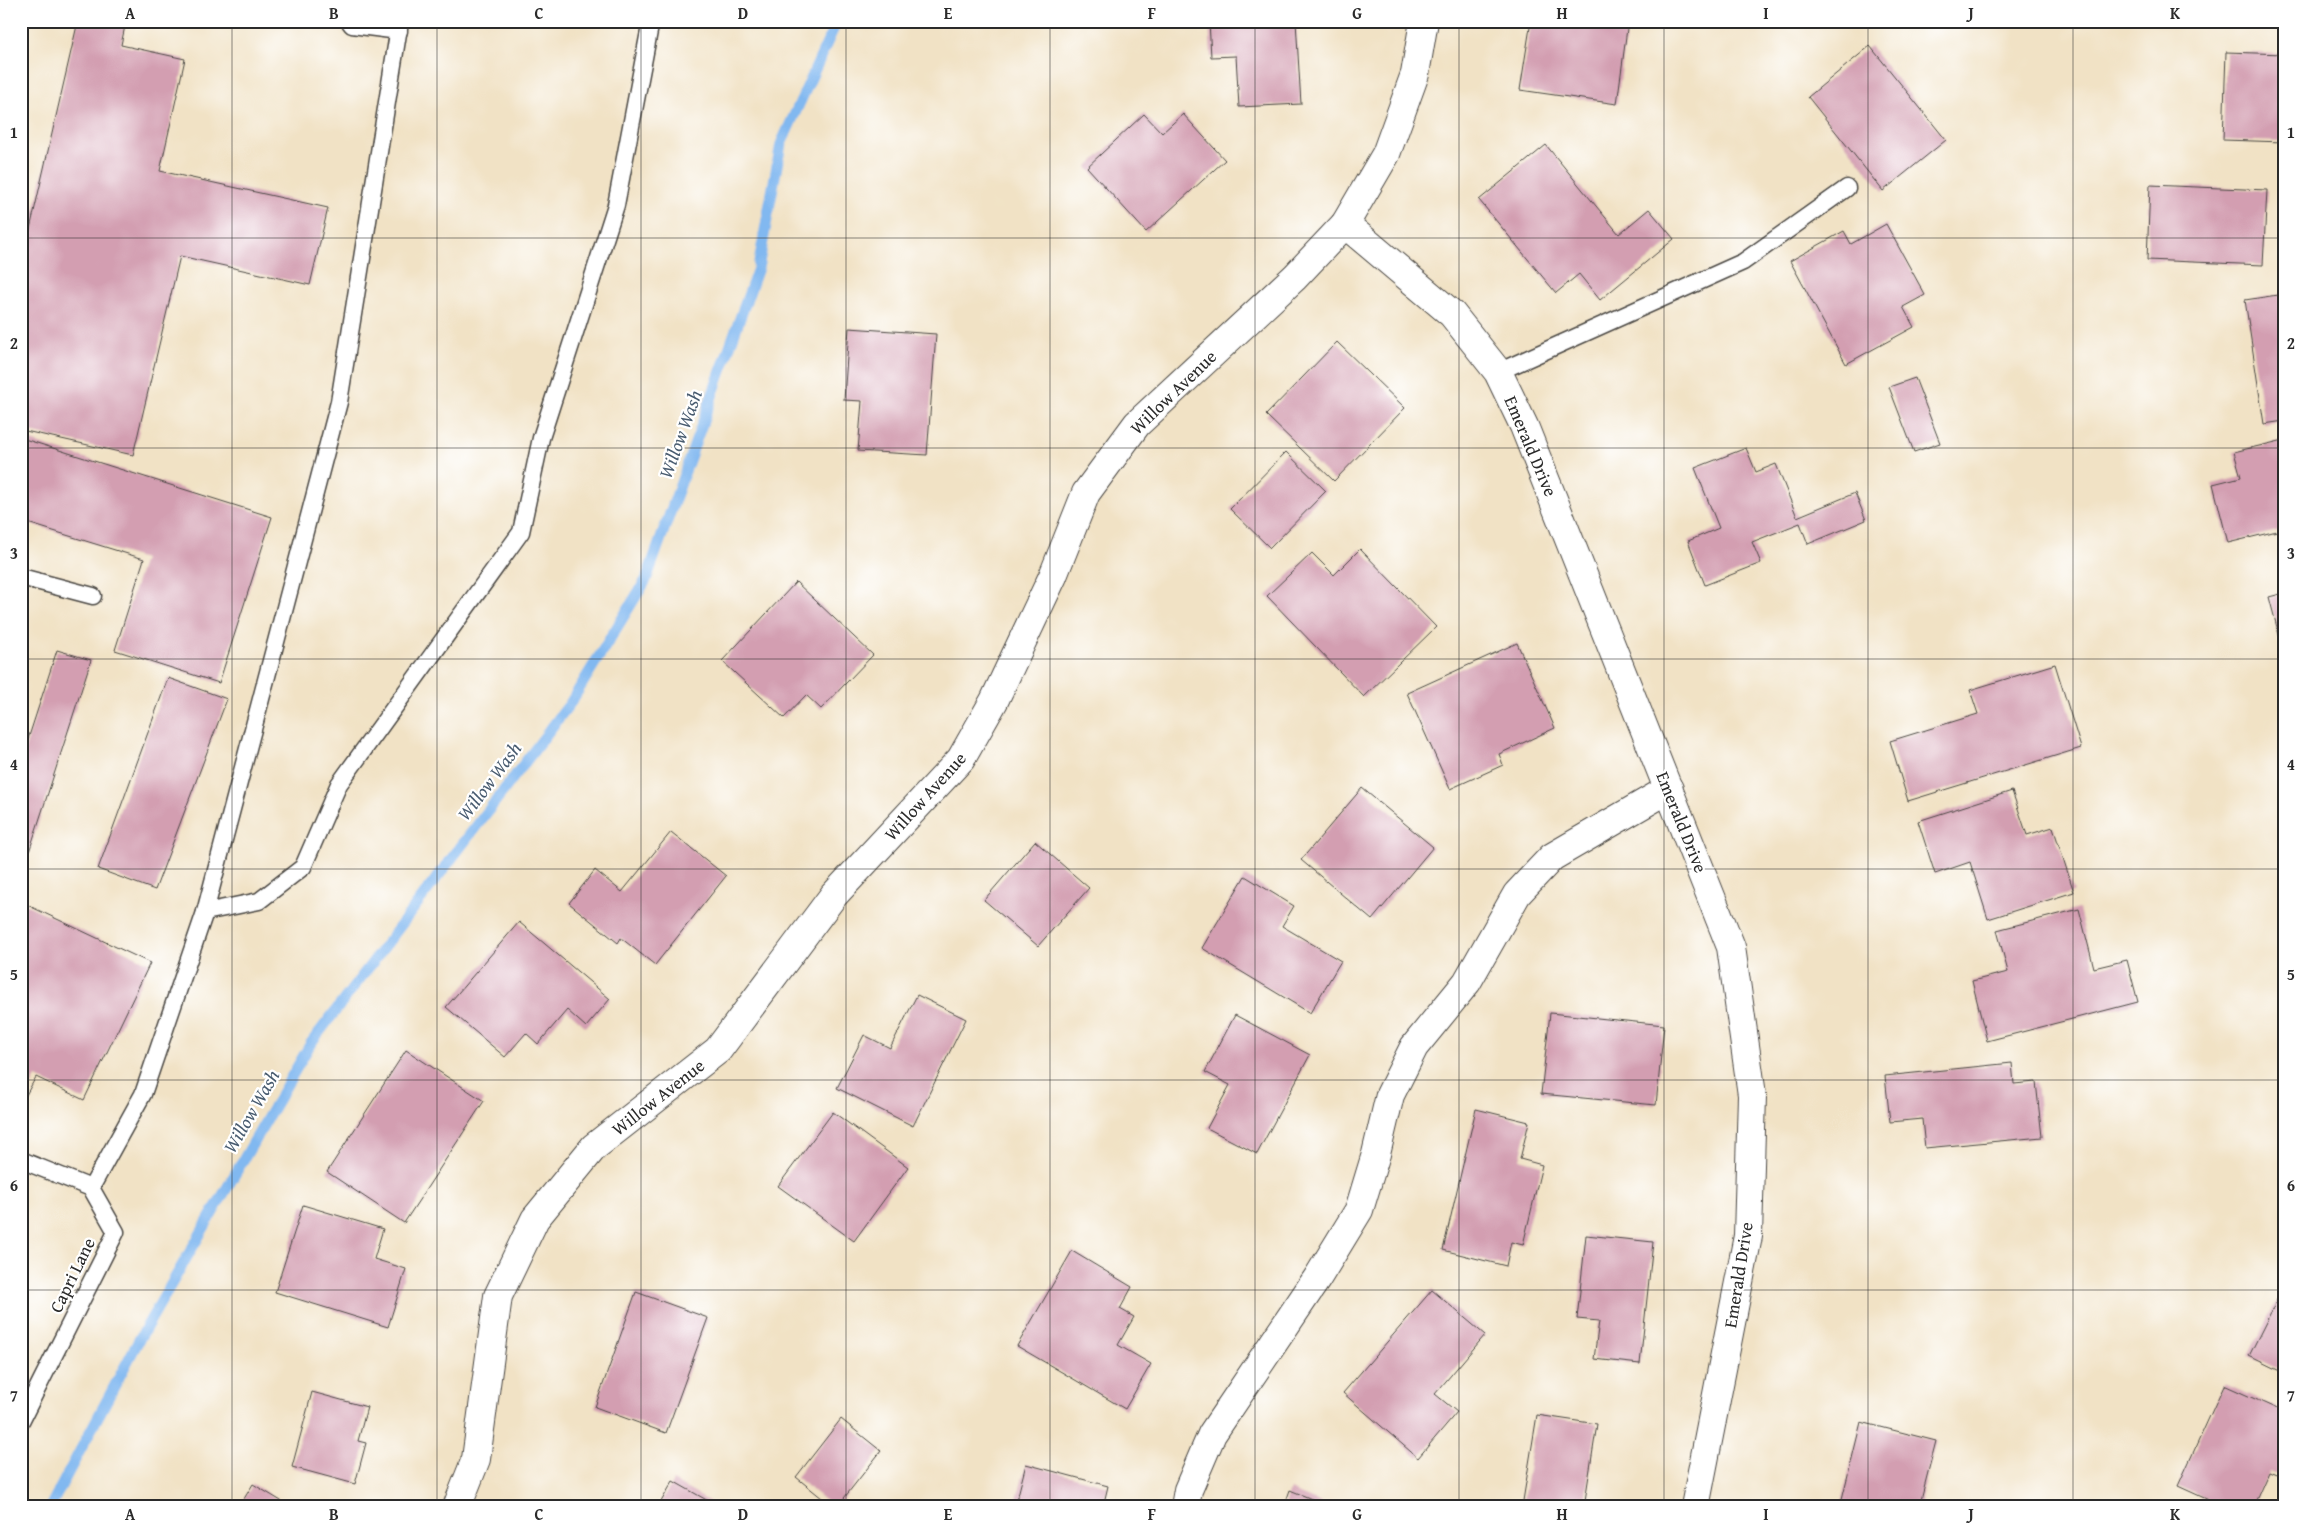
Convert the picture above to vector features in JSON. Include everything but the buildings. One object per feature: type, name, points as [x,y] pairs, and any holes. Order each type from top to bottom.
[{"type":"street","name":"Willow Avenue","points":[[457,1507],[476,1459],[498,1296],[535,1219],[594,1147],[718,1050],[834,895],[961,759],[994,701],[1049,585],[1086,493],[1137,424],[1295,277],[1345,224],[1386,154],[1415,74],[1424,21]]},
{"type":"street","name":"Emerald Drive","points":[[1345,224],[1452,314],[1498,372],[1524,426],[1731,947],[1752,1094],[1748,1236],[1695,1507]]},
{"type":"street","points":[[1185,1507],[1188,1490],[1212,1434],[1318,1277],[1359,1210],[1376,1154],[1390,1095],[1414,1047],[1467,982],[1517,894],[1552,857],[1669,789]]},
{"type":"lane","points":[[21,1160],[91,1188],[143,1094],[205,912],[339,402],[399,26],[352,25],[349,21]]},
{"type":"lane","points":[[205,912],[259,900],[303,867],[339,784],[521,532],[541,438],[616,205],[651,21]]},
{"type":"lane","points":[[1498,372],[1743,262],[1847,188]]},
{"type":"lane","points":[[21,577],[93,596]]},
{"type":"lane","name":"Capri Lane","points":[[21,1421],[116,1232],[91,1188]]},
{"type":"waterway","name":"Willow Wash","points":[[50,1507],[140,1338],[311,1043],[571,702],[646,580],[758,268],[781,144],[837,21]]}]
